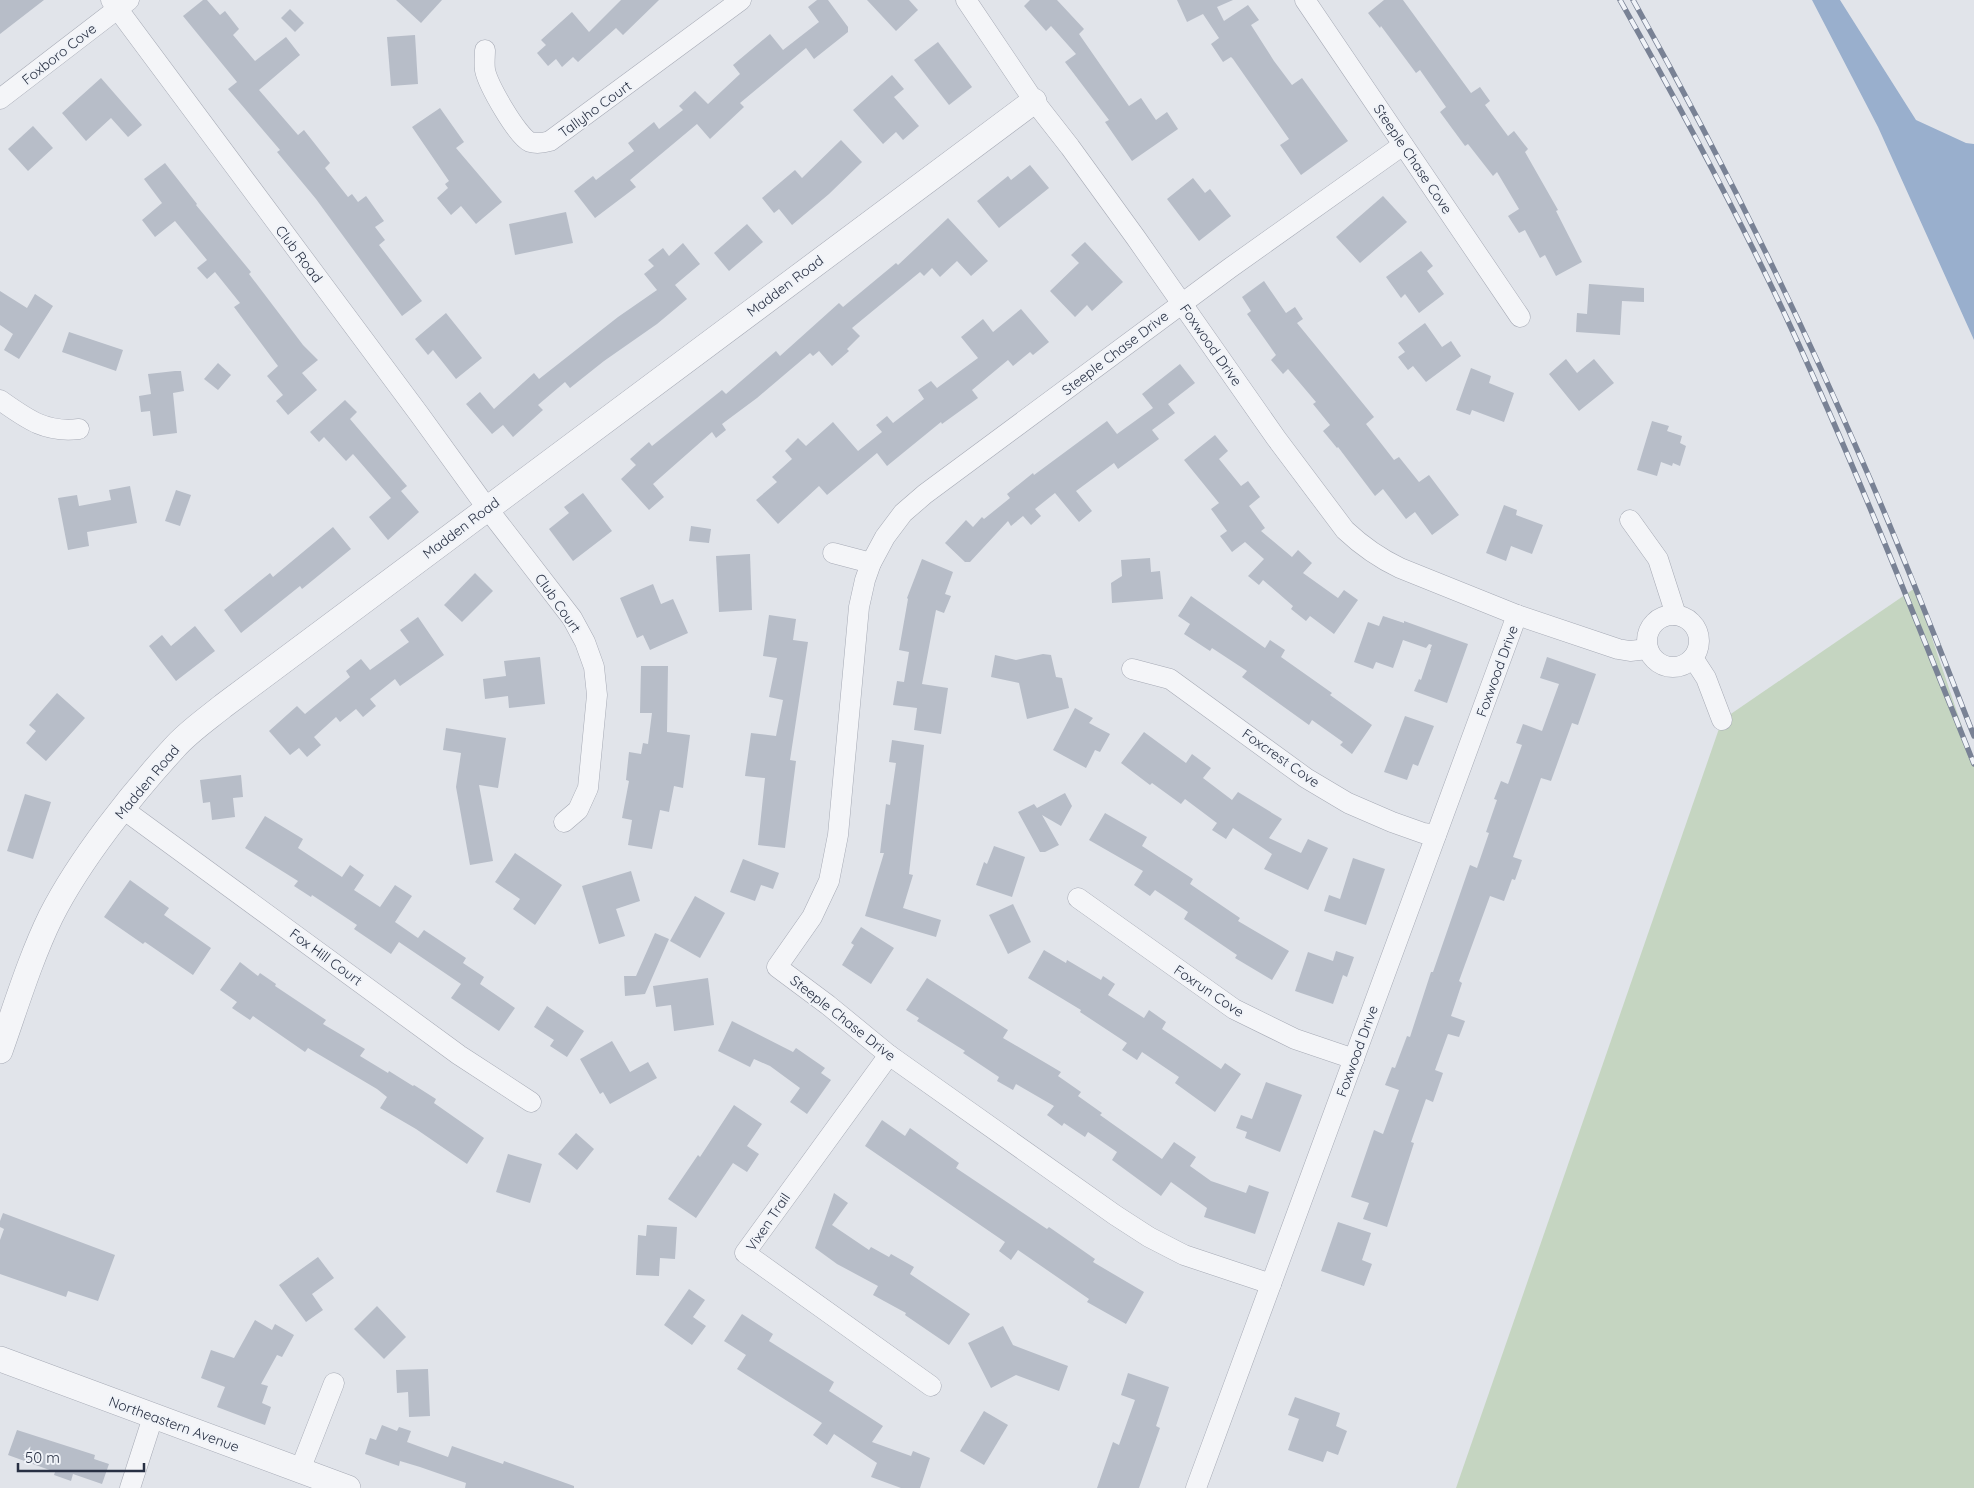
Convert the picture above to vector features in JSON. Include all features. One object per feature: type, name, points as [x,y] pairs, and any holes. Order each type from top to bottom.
[{"type":"street","name":"Tallyho Court","points":[[485,50],[485,69],[490,87],[522,136],[531,142],[541,143],[550,141],[741,0]]},
{"type":"street","name":"Foxwood Drive","points":[[966,0],[1034,101],[1070,147],[1276,438],[1345,530],[1382,560],[1518,615],[1618,649],[1630,651],[1648,649]]},
{"type":"street","name":"Steeple Chase Cove","points":[[1305,0],[1520,318]]},
{"type":"street","name":"Foxboro Cove","points":[[0,99],[119,3]]},
{"type":"street","name":"Club Road","points":[[119,3],[487,508]]},
{"type":"street","name":"Madden Road","points":[[0,1051],[33,958],[51,917],[71,880],[122,809],[175,747],[223,706],[1034,101]]},
{"type":"street","name":"Steeple Chase Drive","points":[[1271,1284],[1184,1255],[1148,1237],[889,1055],[828,1005],[777,967],[808,923],[829,881],[838,834],[859,607],[871,563],[885,537],[903,514],[925,494],[1182,304],[1403,145]]},
{"type":"street","points":[[0,400],[31,422],[49,428],[79,429]]},
{"type":"street","name":"Club Court","points":[[487,508],[572,618],[585,642],[594,667],[597,695],[588,788],[578,810],[564,822]]},
{"type":"street","points":[[1630,520],[1658,559],[1676,615]]},
{"type":"street","points":[[832,553],[871,563]]},
{"type":"street","name":"Foxwood Drive","points":[[1196,1488],[1518,615]]},
{"type":"street","points":[[1667,615],[1676,615],[1692,622],[1698,633],[1698,650],[1693,658],[1683,665],[1674,667],[1661,664],[1653,657],[1648,649],[1648,632],[1659,619],[1667,615]]},
{"type":"street","points":[[1693,658],[1706,678],[1722,720]]},
{"type":"street","name":"Foxcrest Cove","points":[[1132,670],[1170,679],[1306,778],[1348,803],[1392,822],[1423,833],[1436,835]]},
{"type":"street","name":"Fox Hill Court","points":[[122,809],[459,1055],[531,1102]]},
{"type":"street","name":"Foxrun Cove","points":[[1078,898],[1234,1009],[1295,1039],[1354,1059]]},
{"type":"street","name":"Vixen Trail","points":[[889,1055],[744,1253],[931,1386]]},
{"type":"street","name":"Northeastern Avenue","points":[[0,1359],[348,1488]]},
{"type":"street","points":[[300,1470],[334,1383]]},
{"type":"street","points":[[130,1488],[153,1417]]},
{"type":"green space","points":[[1915,588],[1974,762],[1974,1488],[1456,1488],[1722,720]]},
{"type":"water","points":[[1812,0],[1840,0],[1916,120],[1966,143],[1974,144],[1974,340],[1878,127]]},
{"type":"building","points":[[0,0],[44,0],[0,34]]},
{"type":"building","points":[[203,0],[207,0],[220,15],[225,11],[239,29],[233,35],[255,61],[286,37],[300,55],[259,90],[298,135],[304,130],[330,163],[325,168],[348,197],[352,194],[358,202],[366,196],[384,221],[375,227],[385,240],[379,245],[422,301],[402,316],[316,199],[277,152],[280,150],[228,89],[237,82],[183,16]]},
{"type":"building","points":[[396,0],[442,0],[421,23]]},
{"type":"building","points":[[621,0],[659,0],[623,35],[616,28],[578,62],[573,57],[562,67],[556,59],[548,66],[537,53],[546,45],[541,40],[572,12],[589,32]]},
{"type":"building","points":[[817,0],[828,0],[848,27],[848,32],[814,59],[806,48],[740,103],[744,107],[710,139],[697,124],[630,180],[636,187],[595,218],[574,191],[593,176],[596,180],[634,151],[628,143],[654,122],[659,129],[683,110],[679,106],[695,91],[708,104],[740,74],[733,65],[770,34],[783,50],[819,22],[808,7]]},
{"type":"building","points":[[867,0],[909,0],[918,10],[896,31]]},
{"type":"building","points":[[1030,0],[1057,0],[1084,29],[1079,34],[1129,106],[1141,98],[1156,120],[1167,112],[1178,129],[1132,161],[1105,122],[1109,120],[1065,62],[1076,54],[1051,26],[1046,31],[1024,6]]},
{"type":"building","points":[[1177,0],[1233,0],[1217,7],[1224,21],[1248,5],[1259,20],[1251,25],[1274,61],[1292,85],[1302,78],[1348,141],[1301,175],[1280,145],[1289,139],[1233,59],[1231,57],[1223,62],[1211,44],[1219,38],[1203,14],[1187,22]]},
{"type":"building","points":[[1384,0],[1403,0],[1471,93],[1480,87],[1490,101],[1485,105],[1508,136],[1514,131],[1528,149],[1525,152],[1558,210],[1556,211],[1582,262],[1556,276],[1545,255],[1540,258],[1525,230],[1519,233],[1508,216],[1519,209],[1497,172],[1493,176],[1468,144],[1465,146],[1440,112],[1446,107],[1420,70],[1416,73],[1381,26],[1380,28],[1368,13]]},
{"type":"building","points":[[290,9],[304,23],[295,32],[281,18]]},
{"type":"building","points":[[415,35],[418,84],[391,86],[387,37]]},
{"type":"building","points":[[938,42],[972,87],[949,105],[914,60]]},
{"type":"building","points":[[892,75],[904,89],[894,97],[919,126],[903,140],[896,132],[883,144],[853,110]]},
{"type":"building","points":[[101,78],[142,125],[128,137],[111,118],[86,141],[62,113]]},
{"type":"building","points":[[440,108],[464,142],[456,148],[502,202],[476,224],[461,206],[451,215],[437,198],[448,188],[445,184],[449,181],[412,127]]},
{"type":"building","points":[[33,126],[53,148],[28,171],[8,149]]},
{"type":"building","points":[[841,140],[862,162],[829,194],[792,225],[779,209],[774,213],[762,198],[795,170],[802,178]]},
{"type":"building","points":[[165,163],[196,205],[251,272],[249,274],[303,345],[318,360],[302,373],[317,390],[288,415],[276,401],[283,395],[267,376],[278,366],[234,307],[240,303],[215,272],[207,279],[197,268],[207,260],[175,221],[155,237],[142,220],[162,203],[144,179]]},
{"type":"building","points":[[1030,165],[1049,188],[999,228],[977,201],[1008,176],[1011,180]]},
{"type":"building","points":[[1193,178],[1205,193],[1210,189],[1231,216],[1199,241],[1167,199]]},
{"type":"building","points":[[1383,196],[1407,222],[1360,263],[1336,237]]},
{"type":"building","points":[[566,212],[573,243],[515,255],[509,224]]},
{"type":"building","points":[[948,218],[988,261],[971,276],[957,261],[940,277],[932,268],[924,276],[920,272],[852,328],[860,336],[847,349],[849,351],[832,366],[819,351],[813,356],[810,353],[757,398],[722,424],[726,430],[716,438],[712,432],[653,484],[664,497],[649,510],[621,479],[636,465],[630,459],[649,442],[652,446],[722,390],[726,394],[776,351],[780,356],[839,303],[843,307],[896,263],[898,265]]},
{"type":"building","points":[[747,224],[763,242],[729,271],[714,253]]},
{"type":"building","points":[[1085,242],[1123,282],[1092,311],[1087,305],[1075,317],[1050,291],[1079,263],[1071,255]]},
{"type":"building","points":[[683,243],[700,264],[675,285],[687,299],[657,324],[604,361],[570,388],[565,382],[538,405],[543,410],[513,437],[503,425],[492,434],[466,404],[480,392],[494,409],[534,373],[539,379],[618,317],[657,290],[644,274],[654,266],[648,260],[663,248],[669,256]]},
{"type":"building","points":[[1421,251],[1433,266],[1427,271],[1444,294],[1419,313],[1405,294],[1401,298],[1386,277]]},
{"type":"building","points":[[1264,281],[1286,313],[1295,307],[1303,319],[1297,323],[1374,417],[1366,424],[1394,460],[1399,457],[1419,482],[1429,475],[1459,515],[1432,535],[1415,512],[1406,519],[1383,489],[1375,496],[1338,447],[1323,431],[1330,425],[1313,404],[1316,402],[1288,369],[1283,374],[1271,360],[1276,355],[1247,314],[1251,311],[1242,297]]},
{"type":"building","points":[[1589,284],[1644,288],[1644,302],[1622,301],[1620,335],[1576,332],[1577,313],[1587,314]]},
{"type":"building","points":[[0,291],[27,308],[35,294],[53,306],[19,359],[4,350],[13,334],[0,325]]},
{"type":"building","points":[[1021,309],[1049,342],[1033,355],[1030,352],[1013,366],[1008,360],[972,390],[978,398],[942,424],[941,422],[887,466],[877,453],[827,495],[819,486],[778,524],[756,500],[777,482],[772,477],[792,459],[785,451],[798,438],[806,446],[833,422],[858,451],[882,432],[876,425],[887,416],[893,423],[924,399],[918,390],[931,381],[937,388],[978,358],[961,337],[983,319],[993,332]]},
{"type":"building","points":[[446,313],[482,358],[456,379],[433,350],[428,355],[415,339]]},
{"type":"building","points":[[1425,323],[1442,347],[1451,341],[1461,356],[1426,382],[1413,366],[1408,370],[1398,357],[1405,352],[1398,343]]},
{"type":"building","points":[[69,332],[123,350],[116,371],[62,352]]},
{"type":"building","points":[[1566,359],[1577,373],[1594,359],[1614,383],[1579,411],[1549,374]]},
{"type":"building","points":[[218,363],[231,375],[218,390],[204,379]]},
{"type":"building","points":[[1180,364],[1195,383],[1168,404],[1175,413],[1152,430],[1159,439],[1118,469],[1114,463],[1076,491],[1092,511],[1079,522],[1055,493],[1035,509],[1041,516],[1031,525],[1023,516],[1011,526],[1008,521],[970,562],[965,562],[945,543],[966,520],[973,527],[982,517],[984,519],[1010,498],[1007,494],[1033,473],[1034,475],[1107,421],[1117,434],[1153,408],[1142,394]]},
{"type":"building","points":[[1471,368],[1491,376],[1489,383],[1514,393],[1504,422],[1472,410],[1470,415],[1456,410]]},
{"type":"building","points":[[181,371],[184,391],[173,393],[177,433],[153,436],[150,411],[141,412],[139,396],[151,394],[148,374]]},
{"type":"building","points":[[345,400],[357,412],[350,419],[407,486],[401,491],[419,512],[388,540],[369,517],[391,498],[353,454],[346,461],[324,437],[319,442],[310,432]]},
{"type":"building","points":[[1652,421],[1669,426],[1667,431],[1682,436],[1680,443],[1686,446],[1680,466],[1673,463],[1672,466],[1661,462],[1657,476],[1637,470]]},
{"type":"building","points":[[1215,435],[1228,451],[1219,459],[1241,486],[1248,481],[1260,497],[1249,506],[1265,528],[1261,531],[1292,557],[1298,550],[1312,563],[1303,573],[1338,598],[1344,590],[1358,600],[1334,634],[1310,616],[1306,621],[1291,609],[1293,606],[1263,580],[1259,585],[1248,576],[1264,559],[1245,542],[1232,552],[1220,536],[1227,531],[1211,509],[1219,503],[1184,460]]},
{"type":"building","points":[[130,486],[137,523],[87,532],[89,546],[68,550],[58,498],[77,495],[79,506],[111,500],[109,490]]},
{"type":"building","points":[[176,490],[191,495],[180,526],[165,521]]},
{"type":"building","points":[[583,493],[612,531],[573,561],[549,529],[569,513],[564,507]]},
{"type":"building","points":[[1504,505],[1517,510],[1516,515],[1543,525],[1532,554],[1511,546],[1506,561],[1486,553]]},
{"type":"building","points":[[691,526],[711,529],[709,543],[689,541]]},
{"type":"building","points":[[333,527],[351,549],[302,589],[300,586],[241,633],[224,610],[270,573],[273,577]]},
{"type":"building","points":[[750,554],[752,610],[719,612],[716,556]]},
{"type":"building","points":[[1150,558],[1151,572],[1160,571],[1163,599],[1112,603],[1111,583],[1122,576],[1121,560]]},
{"type":"building","points":[[922,559],[953,572],[945,594],[951,596],[944,613],[936,610],[922,684],[948,688],[941,734],[914,730],[917,708],[893,705],[897,681],[904,682],[909,652],[899,650],[907,598]]},
{"type":"building","points":[[475,573],[493,591],[462,622],[444,605]]},
{"type":"building","points":[[653,584],[661,604],[673,599],[688,633],[650,650],[643,635],[637,638],[620,598]]},
{"type":"building","points":[[1191,596],[1265,648],[1270,640],[1285,650],[1281,657],[1332,693],[1330,695],[1372,725],[1352,754],[1340,745],[1343,742],[1312,720],[1309,725],[1242,677],[1247,671],[1212,648],[1210,651],[1184,634],[1190,624],[1178,616]]},
{"type":"building","points":[[769,615],[796,619],[793,640],[808,642],[790,760],[796,761],[785,848],[758,845],[765,778],[745,776],[751,733],[776,736],[783,700],[769,697],[777,658],[763,656]]},
{"type":"building","points":[[1383,616],[1404,623],[1404,621],[1468,644],[1447,703],[1414,691],[1419,679],[1421,680],[1432,645],[1429,644],[1426,648],[1403,640],[1393,668],[1376,662],[1373,669],[1354,662],[1368,622],[1379,626]]},
{"type":"building","points":[[418,617],[444,655],[400,686],[395,679],[370,699],[376,706],[363,717],[356,709],[340,722],[336,717],[314,737],[321,745],[307,757],[299,748],[290,755],[269,731],[297,706],[305,714],[350,677],[346,671],[361,659],[370,670],[409,642],[400,630]]},
{"type":"building","points":[[195,626],[215,651],[176,681],[149,646],[162,635],[171,646]]},
{"type":"building","points":[[1043,654],[1051,655],[1056,677],[1062,678],[1069,708],[1027,719],[1019,683],[991,677],[995,655],[1016,660]]},
{"type":"building","points":[[540,657],[545,704],[509,708],[508,696],[485,699],[483,679],[506,676],[504,661]]},
{"type":"building","points":[[1547,657],[1596,674],[1578,725],[1572,723],[1551,781],[1541,778],[1513,857],[1522,860],[1515,880],[1512,879],[1504,901],[1490,896],[1459,981],[1462,983],[1451,1016],[1465,1021],[1459,1037],[1448,1034],[1435,1070],[1443,1073],[1433,1102],[1426,1099],[1411,1142],[1414,1143],[1387,1227],[1363,1219],[1369,1203],[1351,1197],[1374,1130],[1383,1134],[1399,1090],[1385,1085],[1392,1067],[1395,1068],[1407,1036],[1410,1037],[1431,972],[1433,972],[1470,865],[1477,868],[1489,833],[1486,832],[1497,800],[1494,799],[1501,781],[1508,784],[1522,745],[1516,743],[1523,724],[1542,731],[1559,684],[1540,678]]},
{"type":"building","points":[[641,666],[668,666],[667,732],[690,735],[683,788],[674,786],[669,812],[660,810],[652,849],[628,845],[632,820],[622,818],[629,781],[626,780],[629,752],[641,754],[643,743],[648,744],[652,713],[640,713]]},
{"type":"building","points":[[57,693],[85,718],[46,761],[26,743],[36,731],[29,725]]},
{"type":"building","points":[[1075,708],[1093,718],[1089,723],[1110,734],[1100,752],[1095,750],[1086,768],[1053,750]]},
{"type":"building","points":[[1405,716],[1434,726],[1418,766],[1413,764],[1407,780],[1384,772]]},
{"type":"building","points":[[446,728],[506,738],[498,788],[479,785],[493,861],[470,865],[456,787],[461,753],[443,750]]},
{"type":"building","points":[[1144,732],[1186,763],[1192,754],[1211,768],[1203,778],[1232,800],[1238,792],[1282,819],[1269,838],[1301,853],[1308,839],[1328,848],[1308,890],[1264,869],[1272,854],[1233,828],[1226,839],[1212,830],[1217,823],[1185,799],[1181,804],[1152,783],[1150,785],[1121,763]]},
{"type":"building","points":[[892,740],[924,745],[909,874],[913,875],[903,908],[941,920],[936,937],[865,916],[884,853],[880,853],[886,804],[890,805],[896,763],[889,762]]},
{"type":"building","points":[[241,775],[243,797],[233,798],[235,817],[212,820],[210,802],[203,803],[200,780]]},
{"type":"building","points":[[1065,793],[1072,806],[1061,826],[1042,815],[1059,845],[1045,852],[1040,852],[1018,812],[1034,804],[1037,808]]},
{"type":"building","points":[[25,794],[51,802],[33,859],[7,851]]},
{"type":"building","points":[[1105,813],[1147,837],[1142,846],[1193,879],[1190,884],[1240,918],[1238,921],[1289,951],[1272,980],[1235,958],[1237,955],[1184,919],[1188,912],[1155,890],[1150,896],[1134,885],[1143,871],[1089,840]]},
{"type":"building","points":[[265,816],[303,839],[298,848],[342,877],[350,865],[364,875],[354,890],[380,907],[395,885],[412,896],[395,922],[418,938],[424,930],[466,958],[463,963],[484,977],[480,984],[515,1008],[499,1031],[451,998],[461,984],[399,942],[391,954],[354,929],[357,925],[312,895],[311,897],[294,886],[298,881],[245,848]]},
{"type":"building","points":[[994,846],[1025,857],[1012,897],[976,885],[984,862],[987,864]]},
{"type":"building","points":[[515,853],[562,885],[535,925],[513,909],[520,899],[495,882]]},
{"type":"building","points":[[1353,858],[1385,869],[1366,925],[1324,911],[1329,895],[1340,899]]},
{"type":"building","points":[[743,859],[779,873],[773,889],[761,885],[755,901],[730,892]]},
{"type":"building","points":[[631,871],[640,901],[616,909],[625,936],[599,944],[582,886]]},
{"type":"building","points":[[130,880],[169,908],[164,915],[211,948],[193,975],[104,917]]},
{"type":"building","points":[[695,896],[725,913],[700,958],[670,941]]},
{"type":"building","points":[[1013,904],[1031,942],[1008,954],[989,915]]},
{"type":"building","points":[[861,927],[894,948],[871,984],[842,965],[854,945],[851,943]]},
{"type":"building","points":[[655,933],[669,939],[645,994],[625,996],[624,976],[636,976]]},
{"type":"building","points":[[1044,950],[1066,963],[1067,960],[1101,980],[1103,976],[1115,984],[1108,995],[1144,1018],[1149,1010],[1166,1022],[1162,1029],[1221,1069],[1225,1063],[1241,1074],[1215,1112],[1175,1083],[1179,1077],[1142,1052],[1137,1060],[1122,1050],[1127,1043],[1080,1012],[1081,1010],[1028,978]]},
{"type":"building","points":[[1336,951],[1354,957],[1347,977],[1343,975],[1333,1004],[1295,991],[1308,952],[1333,961]]},
{"type":"building","points":[[240,962],[258,976],[260,973],[276,984],[275,986],[326,1020],[323,1024],[365,1049],[360,1056],[436,1099],[434,1103],[484,1138],[467,1164],[416,1129],[380,1108],[387,1097],[377,1089],[308,1048],[305,1052],[253,1016],[250,1020],[232,1008],[237,1002],[220,990]]},
{"type":"building","points":[[708,978],[714,1025],[674,1031],[671,1005],[656,1007],[653,986]]},
{"type":"building","points":[[927,978],[1008,1030],[1003,1038],[1061,1072],[1058,1076],[1081,1092],[1078,1096],[1102,1113],[1100,1115],[1162,1159],[1174,1142],[1196,1157],[1190,1166],[1211,1181],[1246,1193],[1249,1185],[1269,1192],[1255,1234],[1204,1217],[1207,1208],[1171,1182],[1161,1196],[1112,1160],[1117,1152],[1088,1132],[1085,1137],[1064,1123],[1062,1126],[1047,1115],[1054,1106],[1016,1084],[1013,1090],[997,1081],[999,1077],[963,1053],[965,1051],[917,1021],[919,1018],[906,1010]]},
{"type":"building","points":[[547,1006],[584,1031],[567,1057],[550,1046],[554,1040],[534,1027]]},
{"type":"building","points":[[732,1021],[793,1052],[796,1048],[825,1068],[821,1073],[831,1080],[807,1114],[790,1102],[800,1088],[770,1066],[754,1059],[750,1067],[718,1051]]},
{"type":"building","points":[[612,1041],[630,1072],[648,1062],[657,1078],[610,1104],[603,1092],[600,1094],[580,1059]]},
{"type":"building","points":[[1266,1082],[1302,1095],[1280,1152],[1245,1138],[1247,1132],[1236,1128],[1241,1115],[1252,1119]]},
{"type":"building","points":[[734,1105],[762,1124],[747,1146],[759,1154],[747,1172],[733,1163],[696,1218],[668,1199],[698,1155],[700,1157]]},
{"type":"building","points":[[882,1120],[905,1136],[910,1128],[959,1163],[956,1168],[1047,1229],[1049,1227],[1095,1259],[1093,1262],[1144,1292],[1126,1324],[1087,1302],[1089,1299],[1018,1250],[1011,1260],[999,1251],[1005,1242],[865,1146]]},
{"type":"building","points":[[576,1133],[594,1149],[577,1170],[558,1154]]},
{"type":"building","points":[[508,1154],[542,1164],[530,1203],[496,1192]]},
{"type":"building","points":[[834,1193],[848,1203],[832,1225],[869,1250],[871,1247],[889,1257],[891,1254],[914,1267],[910,1274],[970,1314],[949,1345],[905,1315],[906,1313],[873,1295],[878,1286],[837,1264],[815,1248]]},
{"type":"building","points":[[3,1213],[115,1255],[98,1301],[68,1291],[66,1297],[0,1274],[0,1240],[4,1229],[0,1227],[0,1221]]},
{"type":"building","points":[[1338,1222],[1371,1233],[1362,1260],[1372,1264],[1364,1286],[1321,1271]]},
{"type":"building","points":[[647,1225],[677,1227],[675,1259],[660,1258],[659,1276],[636,1275],[638,1235],[646,1236]]},
{"type":"building","points":[[318,1257],[334,1278],[312,1294],[323,1310],[306,1322],[279,1285]]},
{"type":"building","points":[[689,1289],[705,1300],[693,1317],[706,1326],[692,1345],[664,1325]]},
{"type":"building","points":[[377,1306],[406,1337],[384,1359],[354,1329]]},
{"type":"building","points":[[742,1314],[773,1334],[769,1341],[834,1382],[829,1391],[883,1426],[872,1442],[911,1456],[913,1451],[930,1458],[920,1488],[901,1488],[871,1477],[877,1463],[834,1434],[827,1445],[813,1435],[822,1423],[737,1369],[746,1355],[724,1341]]},
{"type":"building","points":[[255,1320],[272,1330],[275,1324],[294,1335],[282,1357],[277,1355],[261,1384],[268,1386],[262,1403],[271,1407],[265,1425],[217,1407],[225,1387],[201,1378],[211,1350],[234,1358]]},
{"type":"building","points":[[1003,1326],[1013,1345],[1068,1366],[1059,1391],[1016,1375],[991,1388],[968,1343]]},
{"type":"building","points":[[428,1369],[430,1416],[409,1417],[408,1392],[397,1393],[396,1370]]},
{"type":"building","points":[[1128,1373],[1169,1387],[1156,1426],[1160,1428],[1139,1488],[1097,1488],[1113,1442],[1119,1445],[1135,1400],[1121,1395]]},
{"type":"building","points":[[1295,1397],[1340,1413],[1336,1426],[1347,1431],[1338,1455],[1327,1451],[1323,1462],[1288,1450],[1299,1419],[1288,1415]]},
{"type":"building","points":[[984,1411],[1008,1425],[984,1465],[960,1451]]},
{"type":"building","points":[[382,1425],[397,1431],[399,1427],[411,1431],[407,1442],[448,1457],[452,1446],[503,1464],[504,1461],[574,1486],[574,1488],[465,1488],[466,1483],[420,1467],[400,1461],[399,1466],[365,1454],[370,1438],[376,1440]]},
{"type":"building","points":[[17,1430],[95,1455],[94,1459],[109,1464],[102,1484],[73,1474],[71,1481],[54,1475],[55,1472],[8,1455]]},
{"type":"railway","points":[[1620,0],[1748,238],[1787,319],[1860,485],[1974,764]]},
{"type":"railway","points":[[1633,0],[1723,168],[1808,340],[1890,525],[1974,736]]}]
